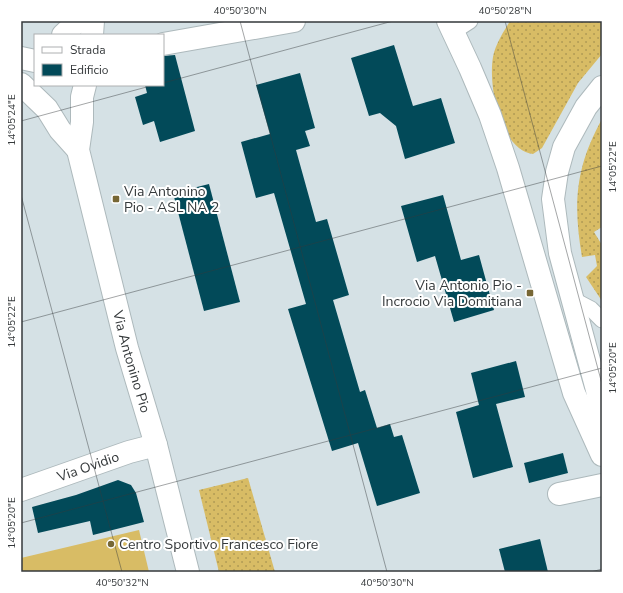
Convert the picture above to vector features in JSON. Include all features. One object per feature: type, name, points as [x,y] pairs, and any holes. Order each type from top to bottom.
[{"type":"street","points":[[65,34],[78,21]]},
{"type":"street","points":[[92,34],[93,21]]},
{"type":"street","points":[[164,44],[294,21]]},
{"type":"street","points":[[457,25],[508,168],[574,393],[602,455]]},
{"type":"street","points":[[21,47],[34,46]]},
{"type":"street","points":[[21,58],[34,61]]},
{"type":"street","name":"Via Antonino Pio","points":[[21,84],[47,108],[60,130],[78,150]]},
{"type":"street","name":"Via Antonino Pio","points":[[85,86],[82,97],[82,122],[78,150],[127,348],[156,445],[188,572]]},
{"type":"street","points":[[602,87],[586,107],[573,127],[564,147],[557,172],[553,199],[555,226],[560,253],[597,390],[602,416]]},
{"type":"street","name":"Via Ovidio","points":[[21,490],[129,452],[156,445]]},
{"type":"street","points":[[559,494],[602,485]]},
{"type":"lane","points":[[572,299],[591,309],[602,320]]},
{"type":"shaded area","points":[[510,21],[602,21],[602,54],[578,83],[542,148],[533,154],[522,150],[512,141],[505,129],[499,114],[492,83],[494,52]]},
{"type":"shaded area","points":[[602,119],[602,227],[594,232],[602,245],[602,301],[586,277],[597,266],[595,255],[582,257],[579,238],[577,203],[581,170],[593,137]]},
{"type":"shaded area","points":[[248,478],[275,572],[219,572],[199,490]]},
{"type":"shaded area","name":"Centro Sportivo Francesco Fiore","points":[[139,530],[149,572],[21,572],[21,558]]},
{"type":"building","points":[[394,45],[413,106],[441,98],[455,143],[405,159],[396,126],[380,113],[369,116],[351,58]]},
{"type":"building","points":[[175,55],[195,131],[160,142],[154,121],[143,125],[135,97],[147,93],[145,86],[164,86],[164,56]]},
{"type":"building","points":[[300,73],[315,128],[305,131],[310,146],[296,150],[316,222],[327,219],[349,295],[333,300],[360,392],[365,390],[377,428],[390,424],[394,437],[402,435],[420,493],[377,506],[358,443],[332,451],[288,309],[306,304],[274,193],[256,198],[241,142],[270,134],[256,85]]},
{"type":"building","points":[[209,184],[240,302],[204,311],[173,193]]},
{"type":"building","points":[[443,195],[461,260],[479,255],[494,310],[454,322],[435,256],[417,262],[401,206]]},
{"type":"building","points":[[516,361],[525,397],[496,404],[513,467],[473,478],[456,412],[479,405],[471,373]]},
{"type":"building","points":[[563,453],[568,473],[529,483],[524,463]]},
{"type":"building","points":[[118,480],[131,485],[136,493],[144,522],[93,535],[90,521],[38,533],[32,507],[76,495]]},
{"type":"building","points":[[540,539],[548,572],[505,572],[499,549]]},
{"type":"place","name":"Via Antonino Pio - ASL NA 2","points":[[116,199]]},
{"type":"place","name":"Via Antonio Pio - Incrocio Via Domitiana","points":[[530,293]]},
{"type":"place","name":"Centro Sportivo Francesco Fiore","points":[[111,544]]}]
